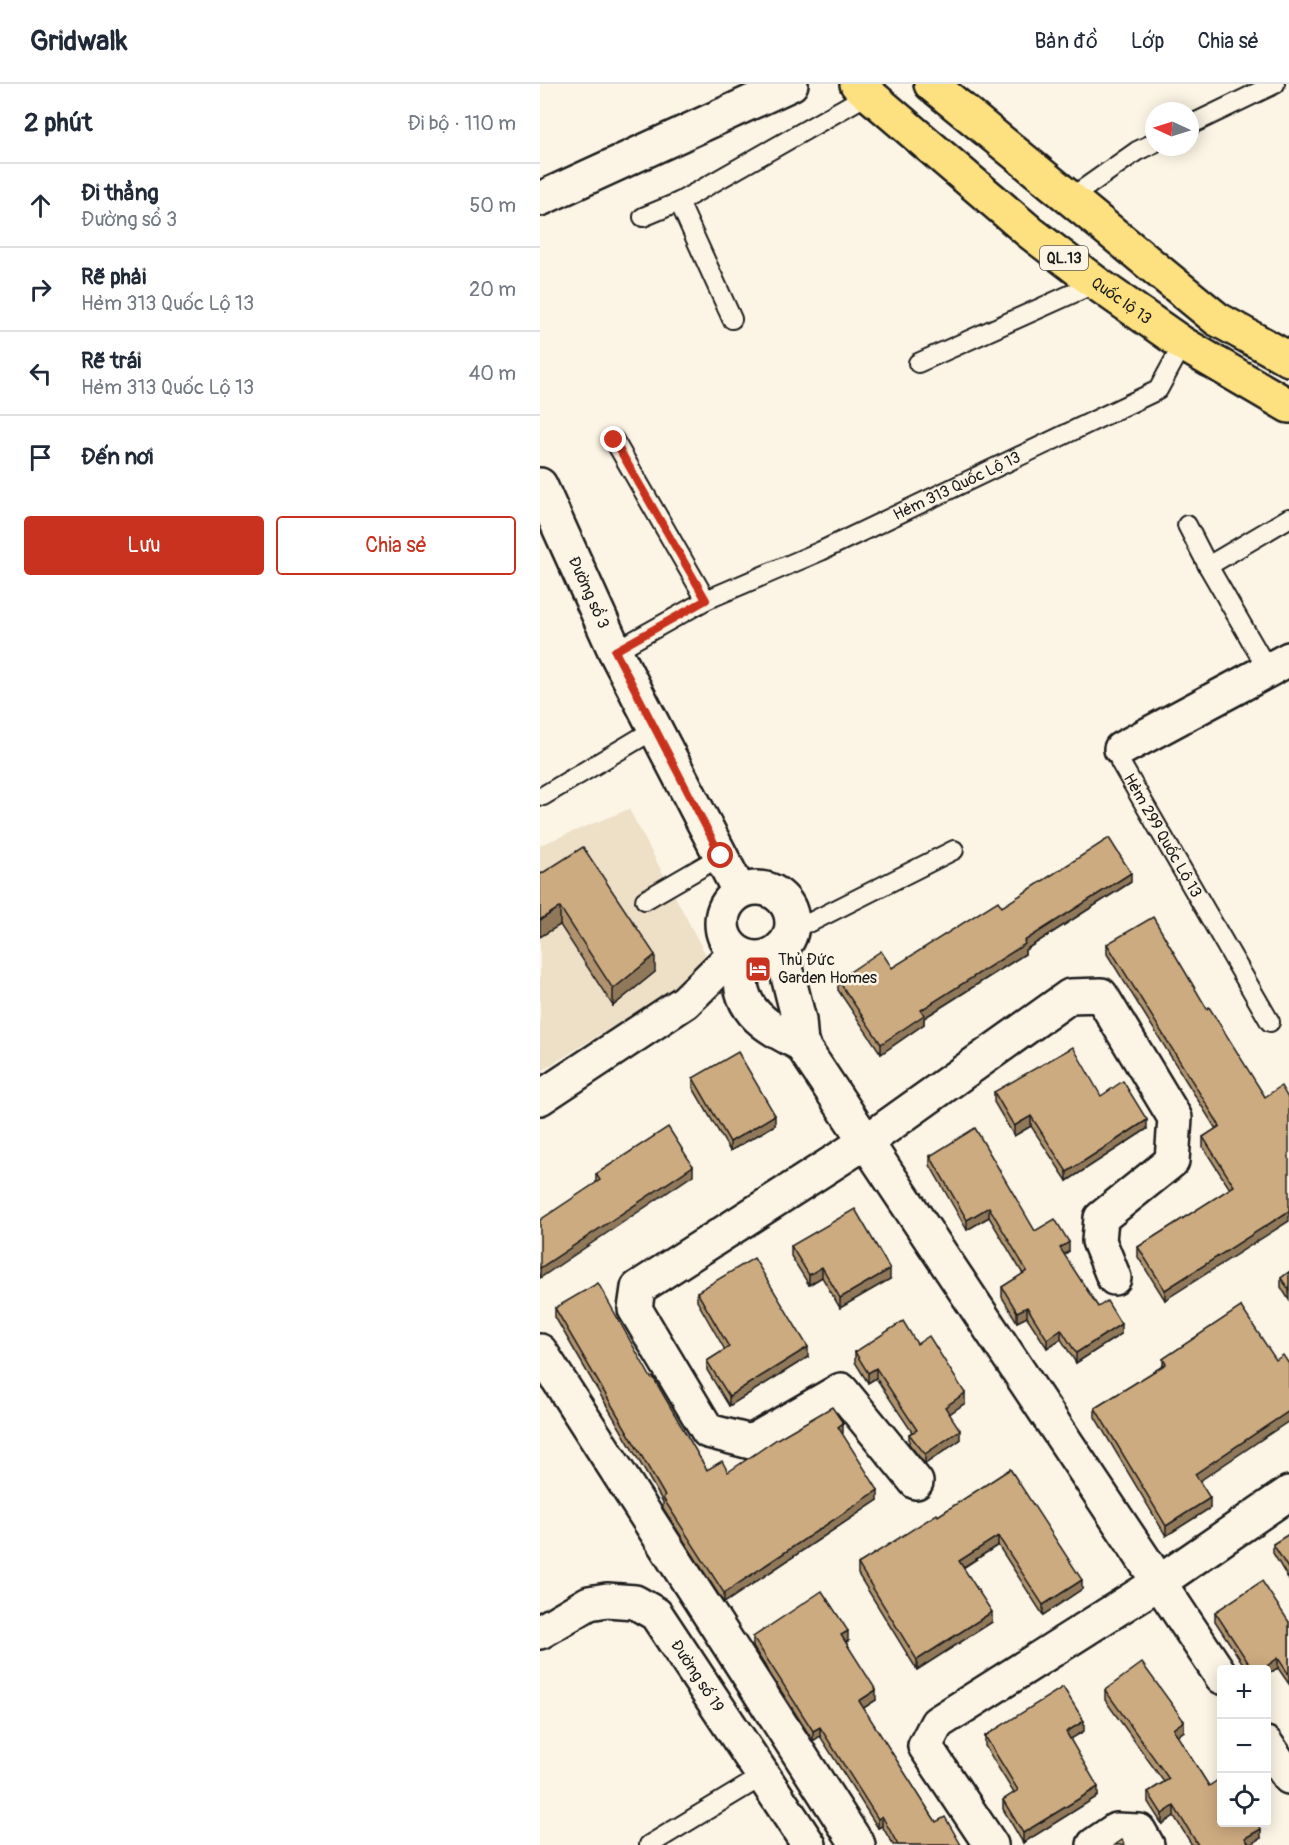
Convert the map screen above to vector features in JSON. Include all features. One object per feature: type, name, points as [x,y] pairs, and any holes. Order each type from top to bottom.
[{"type":"highway","name":"QL.13","points":[[931,84],[1217,319],[1289,359]]},
{"type":"highway","name":"Quốc lộ 13","points":[[863,89],[1031,233],[1096,283],[1183,344],[1289,406]]},
{"type":"street","points":[[540,199],[791,84]]},
{"type":"street","name":"Đường sổ 3","points":[[540,485],[615,651],[739,891]]},
{"type":"street","name":"Hẻm 299 Quốc Lộ 13","points":[[1121,749],[1278,665]]},
{"type":"street","points":[[787,937],[771,955],[758,958],[741,954],[724,938],[721,921],[726,904],[739,891],[754,887],[769,889],[782,897],[790,910],[787,937],[801,1044]]},
{"type":"street","points":[[741,954],[742,989],[751,1009],[762,1022],[801,1044],[1217,1671]]},
{"type":"street","points":[[540,1098],[685,1002],[741,954]]},
{"type":"street","points":[[916,1482],[841,1390],[752,1442],[708,1431],[635,1309],[638,1288],[867,1141],[1070,996],[1101,995],[1175,1118],[1172,1161],[1101,1218],[1099,1241],[1114,1278]]},
{"type":"street","points":[[540,1351],[858,1845]]},
{"type":"street","points":[[991,1845],[925,1746],[937,1723],[1158,1583],[1289,1493]]},
{"type":"street","name":"Đường số 19","points":[[540,1632],[589,1603],[607,1599],[635,1602],[656,1614],[809,1845]]},
{"type":"street","points":[[1271,1751],[1289,1777]]},
{"type":"street","points":[[1095,1845],[1116,1830],[1139,1831],[1147,1845]]},
{"type":"lane","points":[[1199,121],[1275,84]]},
{"type":"lane","points":[[643,217],[679,202],[863,89]]},
{"type":"lane","points":[[1069,198],[1145,147]]},
{"type":"lane","points":[[679,202],[732,319]]},
{"type":"lane","points":[[918,363],[1096,283]]},
{"type":"lane","name":"Hẻm 313 Quốc Lộ 13","points":[[615,651],[706,600],[821,551],[1158,390],[1183,344]]},
{"type":"lane","points":[[614,440],[706,600]]},
{"type":"lane","points":[[1208,566],[1289,518]]},
{"type":"lane","points":[[1187,525],[1208,566],[1278,665]]},
{"type":"lane","points":[[543,796],[655,729]]},
{"type":"lane","name":"Hẻm 299 Quốc Lộ 13","points":[[1121,749],[1120,762],[1270,1022]]},
{"type":"lane","points":[[787,937],[811,922],[954,850]]},
{"type":"lane","points":[[645,900],[721,856]]},
{"type":"lane","points":[[649,1845],[763,1776]]},
{"type":"shaded area","points":[[629,809],[708,959],[687,980],[540,1072],[540,845]]},
{"type":"building","points":[[1109,838],[1131,873],[921,1010],[924,1015],[881,1044],[838,980],[881,951],[892,968],[998,901],[1002,907]]},
{"type":"building","points":[[583,847],[655,955],[613,989],[560,907],[540,920],[540,873]]},
{"type":"building","points":[[1153,917],[1207,1009],[1209,1007],[1265,1097],[1281,1086],[1289,1100],[1289,1211],[1165,1290],[1138,1247],[1234,1186],[1203,1137],[1220,1126],[1107,944]]},
{"type":"building","points":[[1073,1047],[1101,1096],[1123,1081],[1147,1120],[1067,1172],[1031,1116],[1014,1126],[994,1092]]},
{"type":"building","points":[[738,1052],[775,1115],[730,1142],[693,1078]]},
{"type":"building","points":[[668,1127],[693,1166],[540,1268],[540,1220],[600,1180],[596,1174]]},
{"type":"building","points":[[975,1128],[1035,1231],[1055,1219],[1069,1242],[1060,1248],[1098,1307],[1107,1301],[1121,1324],[1076,1353],[1061,1329],[1047,1339],[1027,1307],[1017,1312],[1002,1287],[1027,1271],[989,1207],[967,1220],[930,1156]]},
{"type":"building","points":[[855,1209],[890,1269],[840,1298],[822,1267],[809,1275],[791,1246]]},
{"type":"building","points":[[754,1258],[808,1347],[729,1396],[707,1361],[729,1347],[697,1292]]},
{"type":"building","points":[[1289,1272],[1289,1290],[1281,1278]]},
{"type":"building","points":[[598,1283],[651,1378],[653,1377],[707,1470],[722,1461],[728,1472],[777,1439],[832,1407],[843,1423],[838,1427],[878,1490],[724,1593],[663,1498],[665,1496],[555,1308]]},
{"type":"building","points":[[1241,1307],[1276,1360],[1283,1355],[1289,1364],[1289,1411],[1195,1474],[1210,1498],[1166,1526],[1095,1408],[1166,1364],[1163,1359]]},
{"type":"building","points":[[903,1321],[917,1344],[929,1336],[965,1393],[945,1407],[960,1430],[925,1454],[909,1434],[917,1430],[876,1368],[868,1373],[855,1352]]},
{"type":"building","points":[[1010,1469],[1082,1580],[1043,1605],[998,1536],[959,1561],[992,1612],[917,1660],[858,1564]]},
{"type":"building","points":[[1289,1534],[1289,1570],[1273,1544]]},
{"type":"building","points":[[1262,1581],[1289,1622],[1289,1675],[1278,1658],[1268,1665],[1250,1665],[1215,1612]]},
{"type":"building","points":[[822,1591],[848,1631],[841,1635],[876,1690],[859,1701],[936,1822],[945,1817],[961,1845],[898,1845],[882,1816],[878,1819],[820,1727],[813,1731],[753,1637]]},
{"type":"building","points":[[1142,1663],[1184,1721],[1173,1729],[1209,1786],[1217,1781],[1217,1827],[1260,1827],[1261,1829],[1245,1838],[1250,1845],[1198,1845],[1174,1806],[1162,1814],[1148,1792],[1169,1779],[1105,1690]]},
{"type":"building","points":[[1063,1687],[1084,1721],[1066,1732],[1098,1787],[1023,1833],[1003,1800],[1018,1790],[985,1736]]},
{"type":"building","points":[[1122,1840],[1125,1845],[1115,1845]]},
{"type":"place","name":"Thủ Đức Garden Homes","points":[[758,969]]},
{"type":"route","points":[[614,440],[706,600],[615,651],[721,856]]}]
